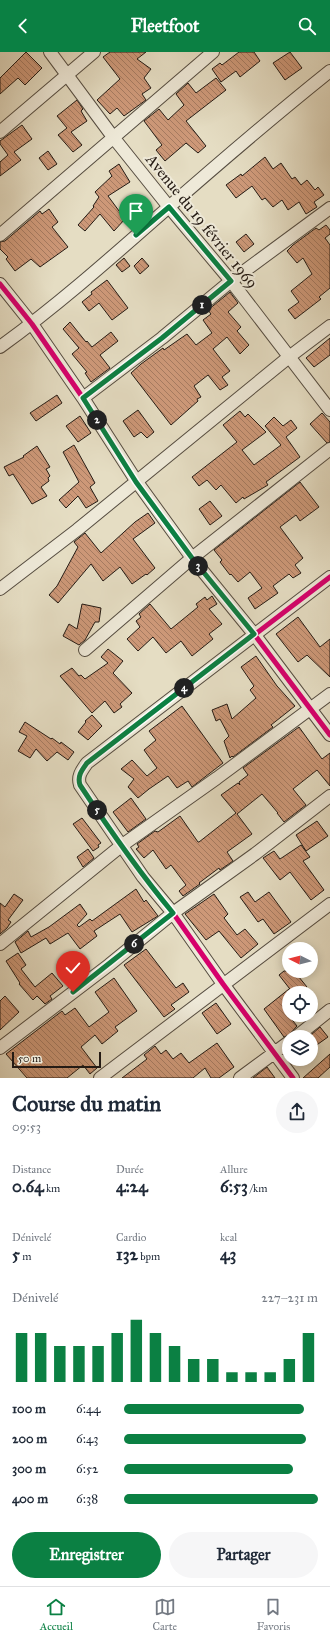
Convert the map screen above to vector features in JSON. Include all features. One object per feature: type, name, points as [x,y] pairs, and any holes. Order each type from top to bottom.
[{"type":"street","name":"Avenue du 19 février 1969","points":[[50,52],[113,137],[231,281],[330,410]]},
{"type":"street","points":[[0,132],[94,52]]},
{"type":"street","points":[[0,235],[213,52]]},
{"type":"street","points":[[0,348],[32,324],[330,71]]},
{"type":"street","points":[[83,398],[162,338],[231,281],[330,208]]},
{"type":"street","points":[[0,284],[32,324],[83,398],[136,482],[192,558],[254,634],[330,735]]},
{"type":"street","points":[[0,589],[77,530],[289,357],[330,326]]},
{"type":"street","points":[[85,650],[192,558],[330,449]]},
{"type":"street","points":[[293,1078],[223,984],[173,913],[144,878],[121,846],[78,780],[79,774],[87,763],[330,577]]},
{"type":"street","points":[[0,944],[121,846],[217,778],[330,694]]},
{"type":"street","points":[[0,1048],[109,965],[173,913],[255,854],[330,796]]},
{"type":"street","points":[[100,1078],[330,904]]},
{"type":"street","points":[[305,1030],[330,1010]]},
{"type":"street","points":[[240,1078],[282,1048]]},
{"type":"building","points":[[26,52],[42,68],[25,85],[18,78],[0,94],[0,78]]},
{"type":"building","points":[[110,52],[146,52],[137,59],[151,69],[144,78],[151,88],[142,94],[146,100],[124,116],[117,108],[110,114],[97,100],[120,79],[103,57]]},
{"type":"building","points":[[239,52],[254,52],[260,61],[240,77],[236,71],[221,82],[212,69],[220,63],[222,65]]},
{"type":"building","points":[[290,52],[302,68],[285,80],[273,63]]},
{"type":"building","points":[[216,78],[226,90],[186,121],[206,146],[198,153],[186,143],[165,161],[156,150],[162,145],[144,121],[159,109],[168,120],[184,105],[176,94],[188,83],[196,93]]},
{"type":"building","points":[[77,100],[83,109],[81,111],[87,121],[71,132],[82,145],[73,152],[58,135],[67,128],[57,116]]},
{"type":"building","points":[[22,125],[32,139],[14,152],[21,160],[0,176],[0,162],[8,155],[0,144],[0,141]]},
{"type":"building","points":[[48,151],[57,164],[48,170],[39,158]]},
{"type":"building","points":[[265,157],[273,169],[281,163],[292,179],[295,177],[301,185],[307,180],[315,190],[318,187],[324,195],[314,202],[317,207],[306,214],[299,202],[288,210],[282,200],[273,207],[265,198],[262,200],[252,186],[236,198],[226,185],[241,174],[242,176]]},
{"type":"building","points":[[119,164],[130,182],[108,196],[125,219],[114,231],[100,214],[85,231],[78,225],[94,207],[93,206],[99,197],[95,192],[112,176],[109,171]]},
{"type":"building","points":[[49,209],[58,222],[52,227],[68,247],[40,267],[31,259],[15,271],[6,259],[8,257],[0,249],[0,242],[5,241],[40,211],[42,214]]},
{"type":"building","points":[[326,225],[330,230],[330,234],[325,238],[330,245],[330,288],[319,297],[321,299],[295,319],[288,310],[299,302],[291,291],[312,274],[303,258],[297,263],[287,251],[316,228],[319,230]]},
{"type":"building","points":[[246,234],[254,244],[244,252],[236,242]]},
{"type":"building","points":[[124,258],[130,266],[122,272],[116,265]]},
{"type":"building","points":[[142,258],[149,266],[140,274],[134,266]]},
{"type":"building","points":[[107,280],[128,308],[112,320],[99,303],[89,311],[82,302],[92,294],[91,292]]},
{"type":"building","points":[[230,292],[238,303],[228,312],[241,327],[237,331],[249,345],[240,354],[227,337],[213,349],[230,371],[222,377],[228,385],[220,390],[208,375],[194,386],[201,397],[197,399],[198,401],[171,425],[131,373],[163,348],[164,350],[187,334],[196,345],[212,333],[203,320],[211,314],[208,310]]},
{"type":"building","points":[[70,322],[86,342],[87,341],[92,347],[111,332],[118,341],[100,355],[110,368],[91,382],[85,373],[87,372],[72,354],[79,348],[63,329]]},
{"type":"building","points":[[330,338],[330,355],[314,367],[306,358]]},
{"type":"building","points":[[57,395],[62,403],[36,421],[30,413]]},
{"type":"building","points":[[138,410],[154,432],[147,438],[141,432],[134,437],[123,421]]},
{"type":"building","points":[[240,411],[245,417],[248,414],[266,432],[242,450],[254,465],[281,445],[265,426],[274,417],[283,426],[291,420],[297,428],[286,437],[300,457],[266,482],[268,485],[244,499],[243,497],[236,503],[221,485],[216,490],[207,480],[199,486],[192,477],[237,442],[223,425]]},
{"type":"building","points":[[322,413],[330,422],[330,442],[327,443],[310,424]]},
{"type":"building","points":[[80,416],[91,433],[78,442],[66,426]]},
{"type":"building","points":[[74,445],[95,483],[90,487],[98,501],[86,508],[78,496],[66,508],[59,500],[79,482],[63,452]]},
{"type":"building","points":[[37,446],[50,467],[46,469],[50,476],[48,478],[49,481],[41,487],[47,496],[32,504],[13,474],[9,476],[4,467],[24,457],[23,456]]},
{"type":"building","points":[[300,482],[319,507],[300,521],[296,515],[280,527],[303,558],[295,565],[301,573],[293,578],[289,574],[273,586],[278,593],[255,609],[248,598],[262,588],[250,572],[238,582],[231,574],[230,575],[220,562],[222,560],[214,550]]},
{"type":"building","points":[[210,501],[222,516],[210,525],[199,509]]},
{"type":"building","points":[[148,513],[155,523],[133,539],[155,568],[147,575],[146,574],[132,584],[120,567],[103,581],[91,564],[58,603],[49,595],[57,586],[78,547],[74,542],[85,533],[101,553],[135,522]]},
{"type":"building","points":[[212,596],[217,604],[209,609],[222,624],[209,634],[213,639],[192,656],[181,641],[166,653],[153,637],[138,651],[127,639],[140,627],[136,621],[141,617],[139,614],[150,604],[171,629],[198,607],[196,604],[205,597],[207,600]]},
{"type":"building","points":[[82,604],[101,608],[99,622],[95,622],[85,640],[79,645],[63,636],[69,624],[77,629]]},
{"type":"building","points":[[298,617],[320,647],[330,639],[330,677],[307,655],[298,662],[276,634]]},
{"type":"building","points":[[108,649],[123,661],[113,673],[132,693],[120,704],[122,707],[114,713],[105,701],[92,713],[60,676],[72,668],[79,676],[81,675],[85,679],[108,663],[101,657]]},
{"type":"building","points":[[256,656],[277,686],[295,706],[271,725],[273,727],[230,758],[224,741],[229,736],[220,719],[216,721],[212,710],[227,704],[232,719],[256,698],[250,690],[254,686],[241,667]]},
{"type":"building","points":[[182,706],[223,763],[192,787],[188,781],[177,788],[168,776],[138,798],[128,787],[134,779],[121,769],[132,760],[147,776],[157,768],[144,750],[156,740],[149,731]]},
{"type":"building","points":[[92,715],[102,726],[88,740],[78,732],[86,722],[85,721]]},
{"type":"building","points":[[25,722],[60,744],[61,742],[74,752],[68,760],[57,752],[47,761],[36,749],[30,758],[18,751],[27,736],[19,732]]},
{"type":"building","points":[[299,727],[322,759],[330,753],[330,786],[317,770],[293,789],[306,805],[284,822],[262,794],[237,814],[252,834],[227,852],[233,861],[220,870],[219,868],[183,896],[179,891],[186,885],[171,865],[166,869],[153,850],[144,858],[136,849],[139,847],[137,844],[155,831],[158,832],[180,816],[199,842],[236,813],[221,795],[238,783],[240,785],[239,782],[248,775],[243,768]]},
{"type":"building","points":[[131,798],[146,819],[128,832],[113,812]]},
{"type":"building","points":[[82,818],[101,843],[98,845],[99,847],[93,851],[73,824]]},
{"type":"building","points":[[317,821],[328,836],[306,851],[296,835]]},
{"type":"building","points":[[301,845],[310,857],[303,861],[324,890],[311,900],[290,872],[280,880],[263,858],[274,851],[280,859]]},
{"type":"building","points":[[88,849],[94,858],[83,867],[77,857]]},
{"type":"building","points":[[136,889],[144,902],[146,900],[158,916],[132,932],[120,914],[94,931],[97,936],[80,949],[68,933],[50,944],[46,938],[21,953],[15,942],[28,931],[31,937],[49,927],[80,904],[87,914],[77,925],[79,927],[90,919],[92,921]]},
{"type":"building","points":[[248,892],[255,902],[269,892],[291,922],[274,934],[263,919],[258,922],[240,897]]},
{"type":"building","points":[[14,894],[23,900],[8,920],[11,922],[7,928],[0,934],[0,903],[5,907]]},
{"type":"building","points":[[214,894],[228,914],[224,918],[237,935],[245,929],[258,944],[241,958],[219,931],[206,940],[185,914]]},
{"type":"building","points":[[146,949],[176,988],[183,983],[189,992],[171,1005],[175,1009],[164,1017],[124,965]]},
{"type":"building","points":[[18,953],[26,965],[21,969],[35,987],[52,973],[63,986],[50,996],[52,999],[45,1004],[37,996],[33,1000],[19,984],[20,983],[6,961]]},
{"type":"building","points":[[282,973],[282,978],[300,978],[306,986],[288,986],[279,975]]},
{"type":"building","points":[[114,978],[137,1011],[115,1027],[118,1031],[102,1044],[95,1035],[81,1047],[97,1068],[90,1074],[83,1065],[67,1078],[27,1078],[6,1054],[62,1011],[65,1015],[75,1008],[89,1027],[109,1012],[95,992]]},
{"type":"building","points":[[282,995],[282,1022],[294,1022],[297,1026],[293,1030],[282,1030],[282,1034],[264,1009]]},
{"type":"building","points":[[5,996],[19,1012],[0,1030],[0,1001]]},
{"type":"building","points":[[216,1003],[231,1024],[217,1034],[202,1013]]},
{"type":"building","points":[[320,1027],[328,1037],[318,1044],[318,1030],[317,1030]]},
{"type":"building","points":[[217,1043],[234,1067],[219,1078],[211,1078],[205,1068],[193,1078],[122,1078],[147,1059],[144,1055],[155,1046],[161,1054],[166,1050],[173,1059],[181,1053],[189,1063]]},
{"type":"building","points":[[330,1054],[330,1067],[318,1078],[303,1078],[318,1066]]},
{"type":"building","points":[[267,1067],[275,1078],[253,1078]]},
{"type":"cycle path","points":[[0,284],[32,324],[83,398],[137,482],[192,558],[254,634],[330,735]]},
{"type":"cycle path","points":[[293,1078],[223,984],[173,913],[143,877],[80,785],[79,779],[80,773],[87,763],[330,577]]},
{"type":"route","points":[[73,992],[173,913],[144,878],[100,816],[80,785],[78,780],[79,774],[87,763],[254,634],[192,558],[136,482],[83,398],[162,338],[231,281],[169,207],[136,235]]}]
